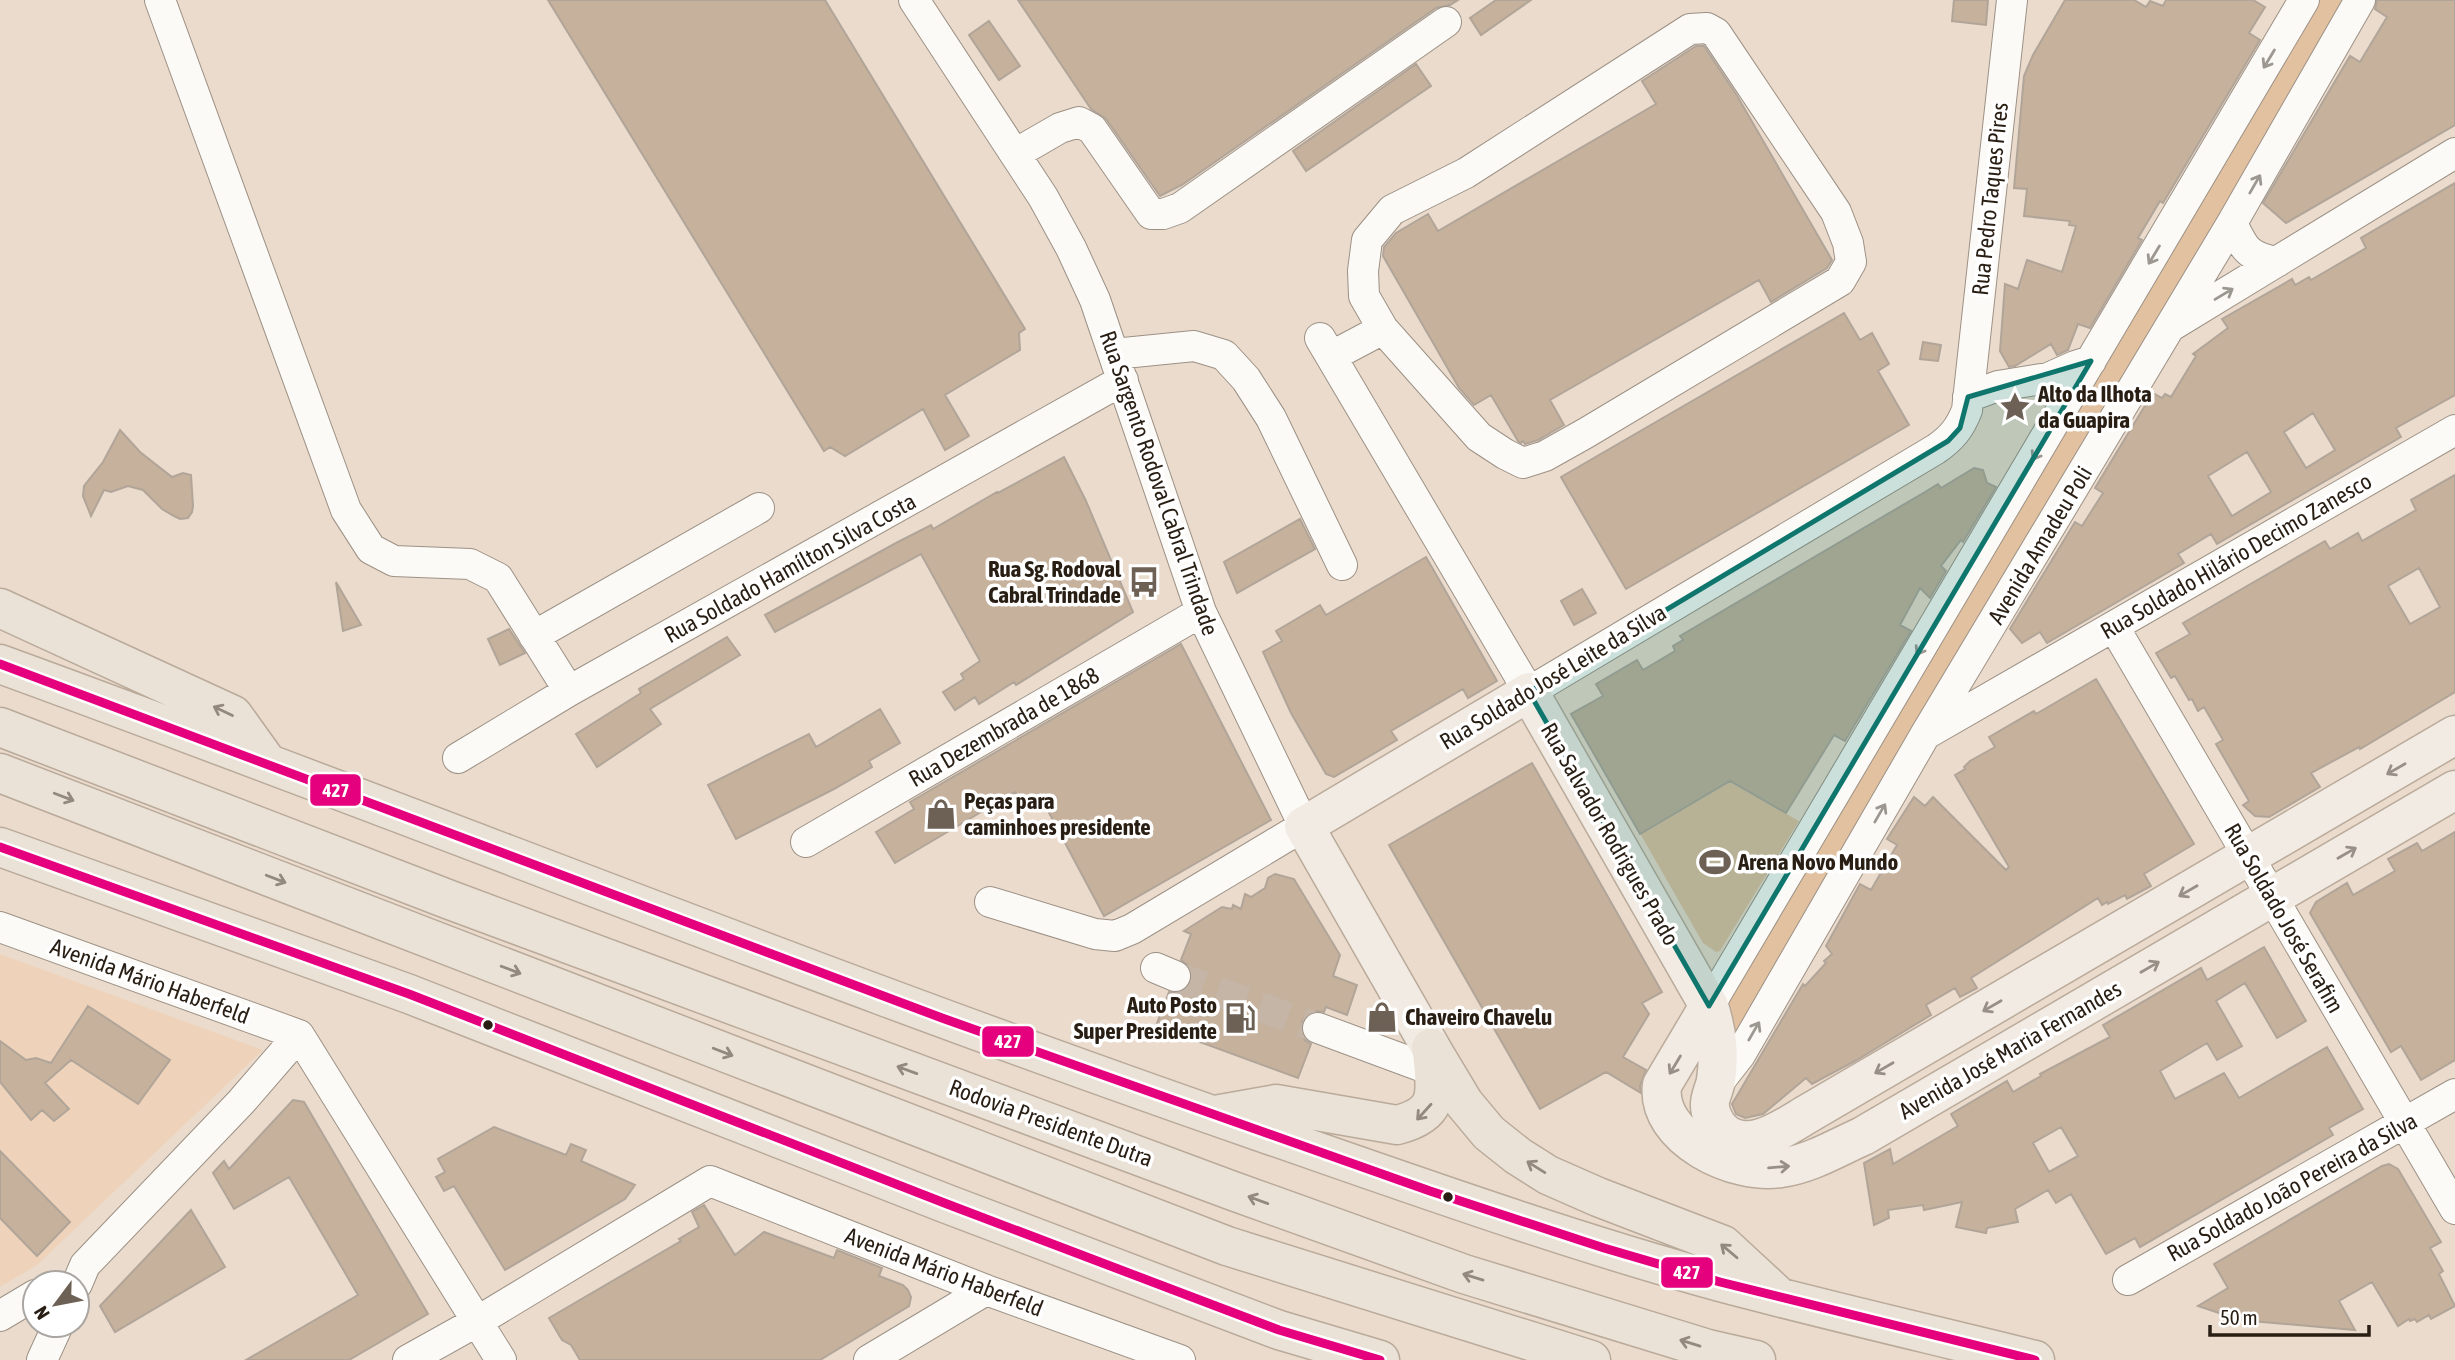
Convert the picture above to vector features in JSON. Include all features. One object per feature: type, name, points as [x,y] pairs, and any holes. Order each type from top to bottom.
[{"type":"highway","points":[[0,608],[233,715],[266,761]]},
{"type":"highway","points":[[0,664],[266,761],[466,840],[985,1035],[1480,1208],[1717,1281],[2035,1360]]},
{"type":"highway","name":"Rodovia Presidente Dutra","points":[[0,727],[463,905],[1464,1274],[1708,1349],[1756,1360]]},
{"type":"highway","points":[[0,773],[1227,1246],[1591,1360]]},
{"type":"highway","points":[[0,800],[356,937],[472,956]]},
{"type":"highway","points":[[0,847],[409,994],[1279,1330],[1380,1360]]},
{"type":"highway","points":[[1213,1116],[1276,1104],[1397,1125],[1417,1120],[1430,1109],[1435,1091],[1433,1060]]},
{"type":"highway","points":[[1433,1060],[1489,1133],[1518,1156],[1548,1175],[1598,1197],[1723,1245],[1779,1297]]},
{"type":"highway","points":[[1279,1330],[1293,1349],[1310,1360]]},
{"type":"main road","name":"Rua Soldado José Leite da Silva","points":[[1304,826],[1529,692]]},
{"type":"main road","name":"Rua Salvador Rodrigues Prado","points":[[1529,692],[1709,1006],[1719,1042],[1716,1087]]},
{"type":"main road","name":"Avenida José Maria Fernandes","points":[[1716,1087],[1710,1105],[1716,1124],[1723,1132],[1732,1138],[1753,1141],[1771,1134],[2455,735]]},
{"type":"main road","name":"Avenida José Maria Fernandes","points":[[1709,1006],[1662,1085],[1663,1109],[1672,1125],[1693,1144],[1725,1161],[1778,1169],[1831,1151],[1863,1136],[2455,790]]},
{"type":"main road","name":"Rua Sargento Rodoval Cabral Trindade","points":[[1304,826],[1433,1060]]},
{"type":"main road","points":[[1809,1113],[1831,1151]]},
{"type":"street","points":[[160,0],[346,510],[370,549],[394,561],[470,564],[498,578],[569,691]]},
{"type":"street","name":"Rua Sargento Rodoval Cabral Trindade","points":[[914,0],[1043,197],[1071,248],[1095,300],[1119,367],[1201,612],[1304,826]]},
{"type":"street","name":"Rua Pedro Taques Pires","points":[[1968,397],[2012,0]]},
{"type":"street","points":[[2008,38],[2031,0]]},
{"type":"street","points":[[1709,1006],[2304,0]]},
{"type":"street","name":"Avenida Amadeu Poli","points":[[1716,1087],[1740,1055],[1925,735],[2232,223],[2360,0]]},
{"type":"street","points":[[1015,154],[1060,128],[1079,122],[1092,129],[1151,214],[1163,214],[1180,208],[1446,22]]},
{"type":"street","points":[[1707,28],[1716,33],[1836,212],[1848,243],[1851,262],[1840,281],[1576,439],[1545,456],[1522,463],[1479,437],[1383,329],[1364,296],[1363,271],[1367,240],[1392,210],[1466,173],[1690,29],[1707,28]]},
{"type":"street","points":[[2170,327],[2455,153]]},
{"type":"street","points":[[2232,223],[2248,252],[2260,259],[2277,262]]},
{"type":"street","name":"Rua Salvador Rodrigues Prado","points":[[1383,329],[1326,347],[1529,692]]},
{"type":"street","points":[[1119,367],[1194,346],[1224,355],[1246,379],[1271,418],[1342,565]]},
{"type":"street","points":[[1968,397],[1998,386],[2048,378],[2091,362]]},
{"type":"street","name":"Rua Soldado Hamílton Silva Costa","points":[[458,758],[1119,367]]},
{"type":"street","name":"Rua Soldado José Leite da Silva","points":[[1529,692],[1948,441],[1960,428],[1967,410],[1968,397]]},
{"type":"street","name":"Rua Soldado Hilário Decimo Zanesco","points":[[1925,735],[2455,430]]},
{"type":"street","points":[[534,636],[759,508]]},
{"type":"street","name":"Rua Dezembrada de 1868","points":[[806,842],[1201,612]]},
{"type":"street","name":"Rua Soldado José Serafim","points":[[2114,627],[2455,1209]]},
{"type":"street","points":[[1981,642],[1992,671],[2017,683]]},
{"type":"street","name":"Rua Soldado José Leite da Silva","points":[[990,902],[1095,934],[1115,936],[1132,929],[1304,826]]},
{"type":"street","name":"Avenida Mário Haberfeld","points":[[0,927],[299,1035]]},
{"type":"street","points":[[1318,1028],[1433,1060]]},
{"type":"street","points":[[86,1269],[241,1102],[299,1035],[501,1360]]},
{"type":"street","name":"Rua Soldado João Pereira da Silva","points":[[2128,1280],[2455,1094]]},
{"type":"street","name":"Avenida Mário Haberfeld","points":[[478,1321],[710,1181],[986,1290],[1180,1360]]},
{"type":"street","points":[[869,1360],[986,1290]]},
{"type":"street","points":[[0,1317],[21,1304]]},
{"type":"street","points":[[408,1360],[478,1321]]},
{"type":"street","points":[[42,1360],[52,1339]]},
{"type":"highlighted area","points":[[2091,361],[1709,1006],[1529,692],[1948,441],[1960,428],[1968,397]]},
{"type":"shaded area","points":[[2313,0],[2351,0],[1733,1048],[1726,1000]]},
{"type":"shaded area","name":"Arena Novo Mundo","points":[[1725,779],[1799,821],[1720,951],[1716,952],[1703,943],[1634,823]]},
{"type":"shaded area","points":[[0,954],[263,1050],[37,1265],[30,1269],[21,1269],[21,1275],[0,1287]]},
{"type":"building","points":[[548,0],[825,0],[1025,329],[1019,333],[1020,350],[945,395],[969,436],[945,450],[923,409],[845,456],[830,447],[824,451]]},
{"type":"building","points":[[1018,0],[1458,0],[1436,8],[1182,185],[1160,196],[1106,119],[1091,109]]},
{"type":"building","points":[[1496,0],[1531,0],[1481,35],[1470,18]]},
{"type":"building","points":[[1954,0],[1988,0],[1986,25],[1952,21]]},
{"type":"building","points":[[2065,0],[2134,0],[2146,7],[2150,1],[2163,6],[2166,0],[2253,0],[2265,7],[2249,33],[2260,40],[2163,203],[2160,201],[2138,238],[2142,240],[2090,328],[2078,324],[2068,350],[2057,355],[2051,344],[2009,367],[2000,351],[2005,284],[2018,289],[2027,260],[2062,272],[2076,226],[2069,225],[2070,221],[2024,216],[2027,189],[2014,188],[2024,76]]},
{"type":"building","points":[[2377,0],[2455,0],[2455,125],[2286,223],[2263,203],[2350,56],[2360,62],[2387,17],[2375,9]]},
{"type":"building","points":[[989,21],[1020,66],[999,80],[969,35]]},
{"type":"building","points":[[1696,46],[1704,46],[1736,94],[1832,260],[1827,268],[1771,302],[1759,280],[1550,400],[1564,425],[1538,440],[1521,443],[1491,395],[1474,405],[1459,388],[1383,256],[1384,247],[1396,233],[1428,214],[1438,231],[1656,104],[1642,81]]},
{"type":"building","points":[[1416,64],[1431,86],[1306,171],[1293,151]]},
{"type":"building","points":[[2455,183],[2455,395],[2396,428],[2401,437],[2217,544],[2211,534],[2178,554],[2184,563],[2047,643],[2040,632],[2022,643],[2010,629],[2075,522],[2082,526],[2103,493],[2095,488],[2153,393],[2162,398],[2165,394],[2171,397],[2196,356],[2193,354],[2228,328],[2222,319],[2292,279],[2295,285],[2309,277],[2311,280],[2366,248],[2361,238]],"holes":[[[2313,413],[2335,450],[2306,468],[2284,432]],[[2247,452],[2271,492],[2232,516],[2208,476]]]},
{"type":"building","points":[[1844,313],[1860,340],[1872,333],[1889,364],[1878,371],[1909,425],[1626,589],[1561,477]]},
{"type":"building","points":[[1923,342],[1941,345],[1938,361],[1920,359]]},
{"type":"building","points":[[120,430],[140,452],[172,477],[183,473],[191,475],[193,506],[188,518],[180,519],[174,516],[162,509],[143,490],[128,486],[111,492],[104,490],[91,516],[83,496],[84,486],[103,462]]},
{"type":"building","points":[[1064,457],[1086,501],[1133,612],[1016,685],[1014,682],[979,704],[975,697],[955,710],[943,692],[964,679],[961,674],[980,661],[921,554],[775,632],[765,615],[931,525],[933,529]]},
{"type":"building","points":[[1974,468],[1983,470],[1987,483],[1996,487],[1963,542],[1961,540],[1941,566],[1946,571],[1930,598],[1920,588],[1900,625],[1911,631],[1845,741],[1834,735],[1786,813],[1730,781],[1640,834],[1571,714],[1603,696],[1596,684],[1637,660],[1643,670],[1675,651],[1673,646],[1683,640],[1680,636],[1938,484],[1941,488]]},
{"type":"building","points":[[2455,475],[2455,692],[2360,749],[2359,747],[2311,773],[2320,787],[2269,817],[2255,816],[2243,805],[2249,801],[2216,744],[2223,740],[2204,707],[2198,711],[2175,676],[2171,678],[2156,653],[2190,634],[2183,623],[2325,541],[2330,549],[2358,533],[2362,541],[2416,510],[2411,500]],"holes":[[[2419,568],[2440,607],[2410,624],[2388,586]]]},
{"type":"building","points":[[1300,519],[1315,549],[1237,593],[1224,562]]},
{"type":"building","points":[[1426,557],[1497,681],[1468,698],[1463,689],[1391,731],[1397,740],[1334,777],[1326,774],[1291,713],[1263,652],[1282,641],[1276,631],[1320,605],[1326,615]]},
{"type":"building","points":[[336,582],[361,625],[343,631]]},
{"type":"building","points":[[1582,589],[1596,613],[1574,625],[1561,601]]},
{"type":"building","points":[[509,629],[525,653],[500,665],[488,639]]},
{"type":"building","points":[[727,637],[740,655],[650,709],[661,724],[597,767],[576,734],[641,693],[639,689]]},
{"type":"building","points":[[1181,644],[1271,820],[1104,916],[1039,794],[1022,804],[1015,792],[895,863],[876,832],[914,809],[910,802]]},
{"type":"building","points":[[2096,679],[2194,844],[2144,874],[2151,886],[2127,899],[2125,895],[2108,904],[2107,902],[2102,905],[2098,898],[1971,978],[1977,988],[1960,997],[1955,988],[1926,1005],[1931,1015],[1857,1060],[1812,1084],[1806,1078],[1763,1114],[1745,1118],[1736,1114],[1732,1104],[1803,984],[1805,986],[1832,954],[1826,946],[1860,884],[1871,890],[1897,845],[1887,839],[1914,797],[1925,806],[1933,797],[2006,870],[2009,867],[1955,775],[1965,769],[1970,761],[1995,747],[1989,737],[2034,711],[2036,714]]},
{"type":"building","points":[[880,709],[900,743],[869,761],[872,767],[736,839],[708,785],[809,734],[816,747]]},
{"type":"building","points":[[1532,763],[1662,992],[1642,1003],[1649,1014],[1623,1057],[1646,1070],[1640,1086],[1641,1093],[1606,1072],[1540,1109],[1389,845]]},
{"type":"building","points":[[2455,832],[2455,1060],[2421,1080],[2401,1046],[2391,1052],[2310,913],[2316,902],[2347,883],[2353,895],[2395,871],[2388,859],[2417,843],[2422,851]]},
{"type":"building","points":[[1275,874],[1294,879],[1340,955],[1333,976],[1357,985],[1347,1015],[1326,1007],[1324,1012],[1307,1014],[1302,1021],[1301,1032],[1311,1044],[1298,1078],[1156,1026],[1169,992],[1178,993],[1185,990],[1191,982],[1189,966],[1181,960],[1191,934],[1184,931],[1222,907],[1232,909],[1233,905],[1241,909],[1245,894],[1251,897],[1265,888],[1268,878]]},
{"type":"building","points":[[2264,947],[2306,1021],[2277,1038],[2245,983],[2216,1001],[2242,1046],[2217,1060],[2207,1043],[2160,1071],[2175,1099],[2224,1073],[2239,1098],[2327,1047],[2363,1109],[2329,1128],[2333,1135],[2140,1247],[2135,1238],[2106,1254],[2071,1194],[2056,1203],[2048,1190],[2015,1209],[2018,1222],[1987,1228],[1986,1233],[1956,1227],[1962,1202],[1924,1210],[1923,1205],[1888,1210],[1889,1218],[1874,1225],[1864,1163],[1890,1149],[1893,1164],[1958,1126],[1951,1114],[2007,1081],[2013,1092],[2041,1076],[2040,1074],[2110,1037],[2103,1025],[2201,968],[2207,980]],"holes":[[[2061,1127],[2078,1156],[2049,1172],[2033,1143]]]},
{"type":"building","points":[[88,1006],[170,1060],[138,1104],[71,1060],[45,1083],[69,1109],[54,1121],[42,1110],[31,1120],[0,1082],[0,1041],[26,1060],[36,1058],[51,1063]]},
{"type":"building","points":[[293,1100],[304,1102],[428,1314],[349,1360],[246,1360],[358,1295],[289,1177],[234,1209],[213,1173],[224,1161],[229,1169]]},
{"type":"building","points":[[494,1127],[566,1155],[571,1144],[586,1150],[581,1161],[635,1185],[625,1199],[505,1270],[454,1186],[444,1191],[436,1177],[445,1172],[438,1159]]},
{"type":"building","points":[[0,1151],[70,1222],[37,1256],[0,1218]]},
{"type":"building","points":[[2389,1164],[2398,1169],[2441,1242],[2430,1248],[2443,1271],[2439,1274],[2455,1306],[2431,1319],[2429,1315],[2417,1322],[2415,1319],[2409,1319],[2398,1326],[2372,1282],[2339,1301],[2355,1330],[2240,1320],[2198,1306],[2228,1288],[2214,1264]]},
{"type":"building","points":[[704,1205],[735,1255],[764,1232],[834,1258],[837,1250],[882,1268],[879,1276],[903,1285],[908,1290],[911,1297],[909,1306],[820,1360],[580,1360],[571,1345],[562,1340],[549,1318],[681,1241],[679,1239],[699,1227],[692,1212]]},
{"type":"building","points":[[191,1210],[225,1267],[115,1332],[100,1306]]},
{"type":"tunnel","points":[[1175,976],[1318,1028]]},
{"type":"transit line","name":"427","points":[[0,664],[942,1018],[1430,1191],[1604,1248],[1720,1282],[2035,1360]]},
{"type":"transit line","name":"427","points":[[0,847],[409,994],[1279,1330],[1380,1360]]},
{"type":"place","name":"Alto da Ilhota da Guapira","points":[[2015,407]]},
{"type":"place","name":"Rua Sg. Rodoval Cabral Trindade","points":[[1144,582]]},
{"type":"place","name":"Peças para caminhoes presidente","points":[[941,814]]},
{"type":"place","name":"Arena Novo Mundo","points":[[1715,862]]},
{"type":"place","name":"Chaveiro Chavelu","points":[[1382,1017]]},
{"type":"place","name":"Auto Posto Super Presidente","points":[[1240,1018]]}]
